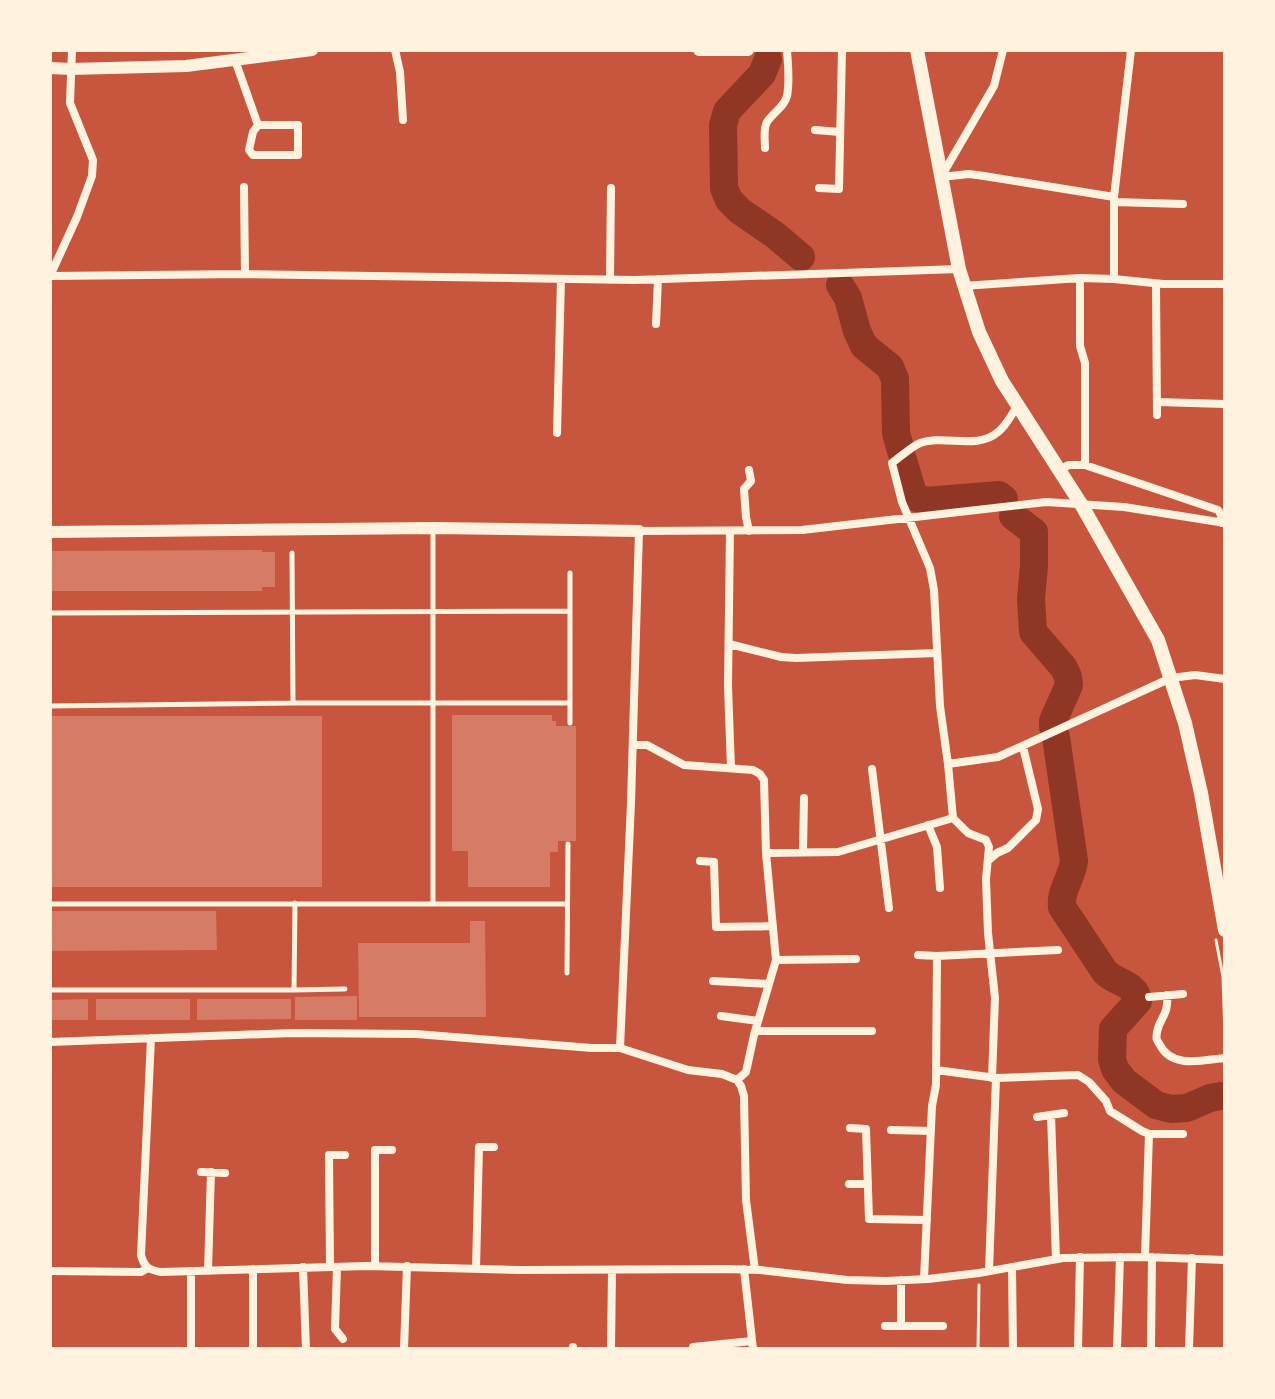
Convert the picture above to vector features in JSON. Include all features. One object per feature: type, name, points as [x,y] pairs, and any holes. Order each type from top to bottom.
[{"type":"main road","points":[[917,50],[959,269],[979,332],[1017,407],[1081,504],[1158,640],[1185,723],[1201,793],[1220,931]]},
{"type":"street","points":[[72,50],[70,103],[93,160],[92,176],[50,276],[245,274],[610,280],[959,269]]},
{"type":"street","points":[[50,68],[186,66],[312,50]]},
{"type":"street","points":[[395,50],[400,72],[403,120]]},
{"type":"street","points":[[699,50],[748,50]]},
{"type":"street","points":[[765,148],[767,122],[783,105],[786,97],[787,50]]},
{"type":"street","points":[[819,188],[839,189],[842,50]]},
{"type":"street","points":[[941,177],[994,86],[1003,50]]},
{"type":"street","points":[[1114,279],[1114,200],[1131,50]]},
{"type":"street","points":[[235,60],[258,125]]},
{"type":"street","points":[[258,125],[298,125],[298,155],[253,155],[249,150],[258,125]]},
{"type":"street","points":[[815,130],[840,132]]},
{"type":"street","points":[[941,177],[969,174],[1114,200],[1183,204]]},
{"type":"street","points":[[244,187],[245,274]]},
{"type":"street","points":[[610,280],[611,188]]},
{"type":"street","points":[[1080,278],[1080,346],[1085,363],[1085,465]]},
{"type":"street","points":[[963,286],[1080,278],[1156,284],[1225,284]]},
{"type":"street","points":[[557,433],[561,279]]},
{"type":"street","points":[[656,324],[658,279]]},
{"type":"street","points":[[1156,284],[1157,415]]},
{"type":"street","points":[[1157,402],[1225,404]]},
{"type":"street","points":[[984,1272],[995,998],[986,894],[989,847],[986,840],[968,833],[953,818],[940,706],[934,590],[930,568],[908,517],[892,463],[919,444],[939,440],[986,439],[999,432],[1017,407]]},
{"type":"street","points":[[50,532],[433,528],[802,530],[1046,502],[1124,507],[1223,523],[1218,510],[1085,465],[1069,465],[1058,470]]},
{"type":"street","points":[[749,470],[751,481],[744,489],[749,531]]},
{"type":"street","points":[[620,1048],[639,531]]},
{"type":"street","points":[[730,531],[728,686],[731,768]]},
{"type":"street","points":[[729,644],[796,658],[937,653]]},
{"type":"street","points":[[948,764],[998,757],[1171,678],[1195,675],[1225,679]]},
{"type":"street","points":[[633,745],[647,745],[684,765],[753,770],[764,780],[766,853],[776,960],[746,1072],[737,1080]]},
{"type":"street","points":[[989,860],[1008,848],[1036,820],[1038,809],[1023,747]]},
{"type":"street","points":[[872,769],[889,908]]},
{"type":"street","points":[[803,852],[804,798]]},
{"type":"street","points":[[766,853],[838,852],[953,818]]},
{"type":"street","points":[[928,825],[937,847],[940,888]]},
{"type":"street","points":[[700,861],[714,862],[716,927],[773,926]]},
{"type":"street","points":[[918,955],[1058,950]]},
{"type":"street","points":[[924,1279],[936,1070],[937,956]]},
{"type":"street","points":[[776,960],[856,959]]},
{"type":"street","points":[[713,981],[769,984]]},
{"type":"street","points":[[1149,997],[1183,994]]},
{"type":"street","points":[[1167,995],[1168,1006],[1158,1028],[1157,1040],[1163,1051],[1174,1060],[1225,1058]]},
{"type":"street","points":[[721,1016],[757,1026],[872,1031]]},
{"type":"street","points":[[50,1042],[293,1033],[416,1034],[620,1048],[688,1070],[722,1074],[737,1080],[744,1096],[746,1200],[755,1270]]},
{"type":"street","points":[[151,1038],[141,1255],[143,1265],[161,1272],[375,1266],[612,1271],[744,1269],[847,1280],[901,1280],[984,1272],[1080,1257],[1225,1260]]},
{"type":"street","points":[[936,1070],[994,1078],[1078,1075],[1106,1101],[1110,1111],[1142,1131],[1149,1134],[1183,1134]]},
{"type":"street","points":[[1037,1117],[1064,1113]]},
{"type":"street","points":[[1051,1115],[1056,1259]]},
{"type":"street","points":[[850,1128],[866,1129],[869,1219],[927,1220]]},
{"type":"street","points":[[891,1130],[931,1131]]},
{"type":"street","points":[[1149,1134],[1151,1349]]},
{"type":"street","points":[[476,1269],[479,1147],[494,1147]]},
{"type":"street","points":[[375,1266],[375,1150],[392,1150]]},
{"type":"street","points":[[343,1339],[335,1329],[329,1155],[345,1155]]},
{"type":"street","points":[[201,1172],[225,1173]]},
{"type":"street","points":[[208,1271],[211,1172]]},
{"type":"street","points":[[849,1184],[868,1184]]},
{"type":"street","points":[[1078,1349],[1080,1257]]},
{"type":"street","points":[[1117,1349],[1120,1257]]},
{"type":"street","points":[[1189,1349],[1192,1258]]},
{"type":"street","points":[[404,1349],[407,1266]]},
{"type":"street","points":[[303,1267],[306,1349]]},
{"type":"street","points":[[1012,1267],[1013,1349]]},
{"type":"street","points":[[50,1271],[141,1272],[148,1268]]},
{"type":"street","points":[[253,1269],[253,1349]]},
{"type":"street","points":[[693,1349],[752,1345],[744,1269]]},
{"type":"street","points":[[191,1271],[191,1345]]},
{"type":"street","points":[[611,1349],[612,1271]]},
{"type":"street","points":[[901,1280],[901,1326]]},
{"type":"street","points":[[885,1326],[943,1326]]},
{"type":"lane","points":[[433,528],[433,904]]},
{"type":"lane","points":[[292,553],[293,703]]},
{"type":"lane","points":[[570,573],[570,723]]},
{"type":"lane","points":[[50,613],[570,611]]},
{"type":"lane","points":[[50,706],[570,703]]},
{"type":"lane","points":[[567,973],[568,844]]},
{"type":"lane","points":[[294,990],[295,903]]},
{"type":"lane","points":[[50,904],[567,904]]},
{"type":"lane","points":[[50,990],[345,989]]},
{"type":"path","points":[[1220,931],[1225,1036]]},
{"type":"path","points":[[978,1349],[984,1272]]},
{"type":"building","points":[[50,551],[275,552],[275,587],[262,587],[262,591],[50,591]]},
{"type":"building","points":[[452,715],[552,715],[556,726],[576,726],[576,841],[558,841],[558,852],[550,852],[550,887],[468,887],[468,851],[452,851]]},
{"type":"building","points":[[50,716],[322,716],[322,887],[50,887]]},
{"type":"building","points":[[50,911],[216,911],[217,950],[50,951]]},
{"type":"building","points":[[470,921],[485,921],[486,1017],[359,1017],[358,943],[470,943]]},
{"type":"building","points":[[357,996],[357,1020],[295,1020],[295,997]]},
{"type":"building","points":[[88,999],[88,1020],[50,1020],[50,1000]]},
{"type":"building","points":[[96,999],[190,999],[190,1020],[96,1020]]},
{"type":"building","points":[[197,999],[291,999],[291,1019],[197,1020]]},
{"type":"waterway","points":[[768,59],[762,74],[727,111],[723,125],[724,188],[729,200],[740,211],[801,257]]},
{"type":"waterway","points":[[840,285],[848,298],[864,346],[890,367],[895,379],[896,433],[901,451]]},
{"type":"waterway","points":[[903,460],[914,497],[926,501],[999,495],[1004,499]]},
{"type":"waterway","points":[[1013,516],[1034,532],[1033,632],[1068,677],[1069,685],[1053,727]]},
{"type":"waterway","points":[[1056,737],[1074,861],[1062,907],[1105,972],[1130,987],[1137,995],[1138,1001],[1113,1029],[1112,1059],[1115,1069],[1124,1081],[1156,1105],[1171,1109],[1187,1108],[1221,1096]]}]
